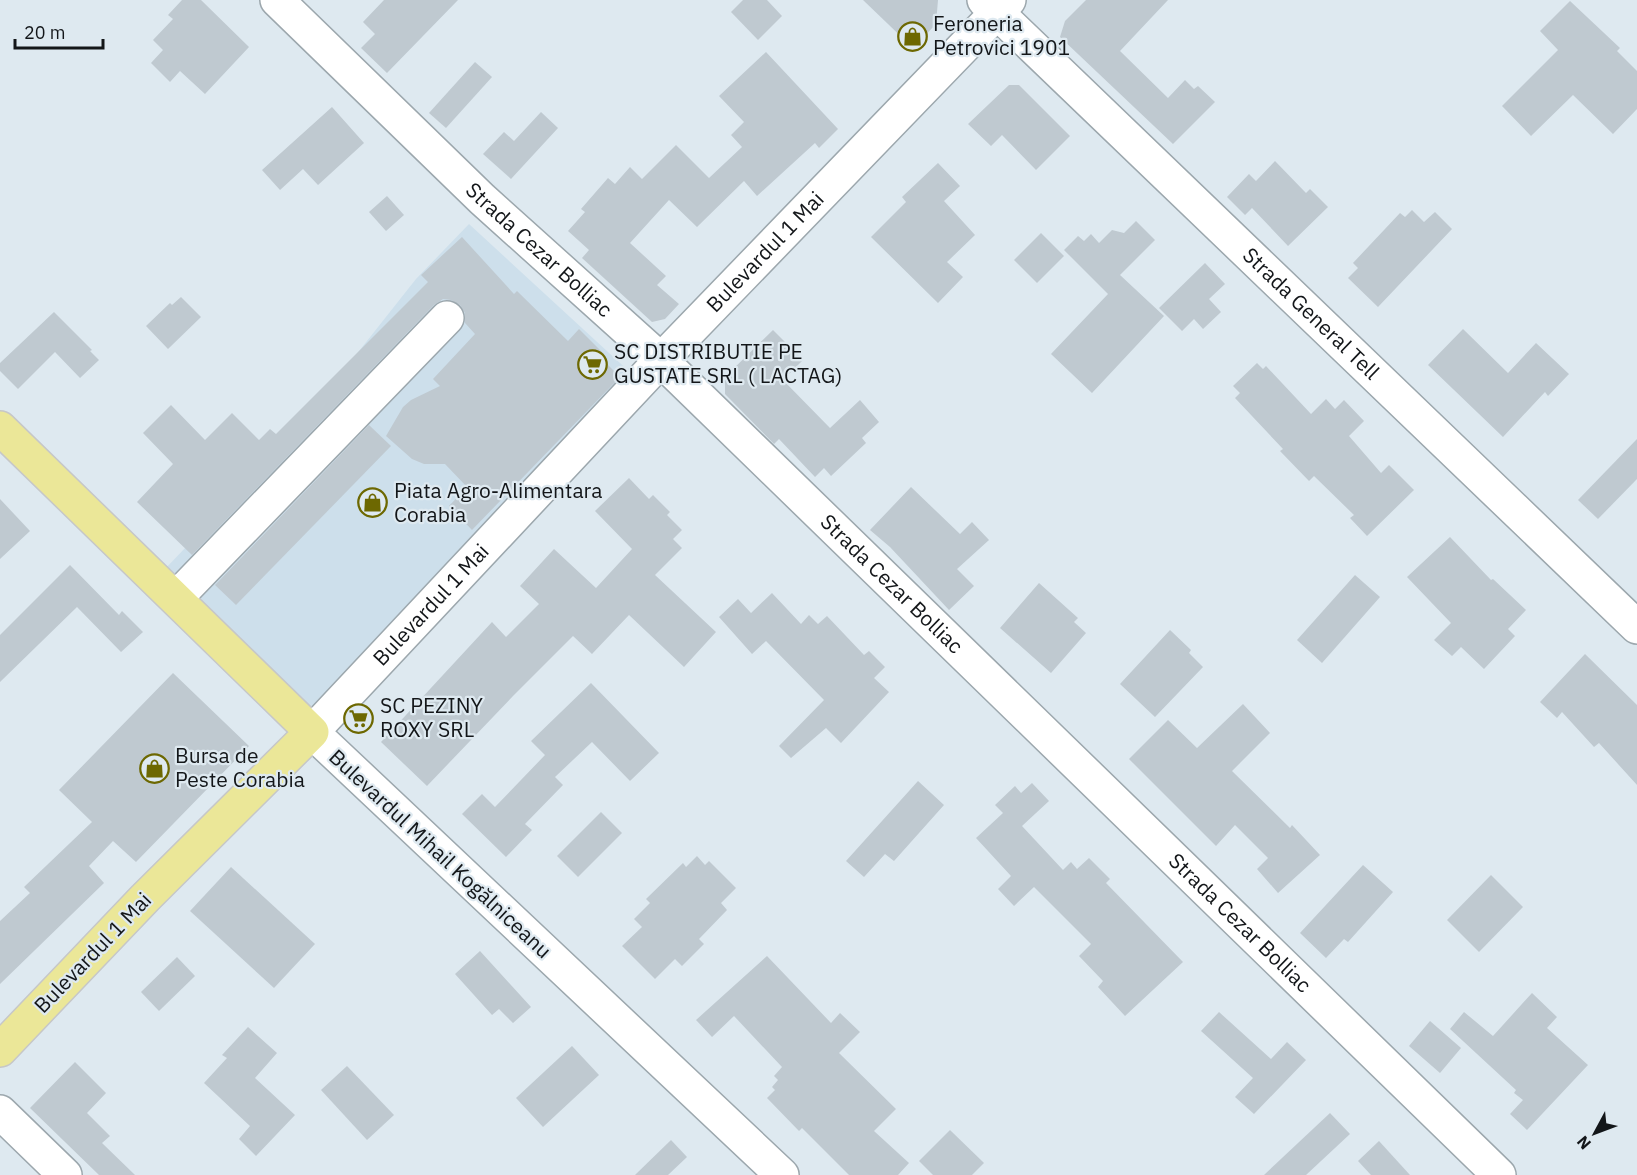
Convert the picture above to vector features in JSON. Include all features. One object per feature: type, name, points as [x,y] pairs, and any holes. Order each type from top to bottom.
[{"type":"main road","name":"Bulevardul Mihail Kogălniceanu","points":[[0,428],[312,732]]},
{"type":"main road","name":"Bulevardul 1 Mai","points":[[0,1050],[154,890],[312,732]]},
{"type":"street","name":"Strada Cezar Bolliac","points":[[277,0],[482,199],[661,360],[1499,1175]]},
{"type":"street","name":"Bulevardul 1 Mai","points":[[312,732],[997,4]]},
{"type":"street","name":"Strada General Tell","points":[[997,4],[1637,627]]},
{"type":"street","points":[[176,598],[447,318]]},
{"type":"street","name":"Bulevardul Mihail Kogălniceanu","points":[[312,732],[782,1175]]},
{"type":"street","points":[[0,1112],[65,1175]]},
{"type":"shaded area","name":"Piata Agro-Alimentara Corabia","points":[[469,224],[633,375],[312,732],[165,569],[291,437],[416,279]]},
{"type":"building","points":[[182,0],[201,0],[249,47],[205,94],[180,71],[170,82],[151,63],[163,50],[153,40],[173,19],[168,15]]},
{"type":"building","points":[[384,0],[458,0],[387,73],[361,48],[375,34],[363,22]]},
{"type":"building","points":[[743,0],[767,0],[782,16],[758,40],[731,12]]},
{"type":"building","name":"Feroneria Petrovici 1901","points":[[863,0],[938,0],[936,24],[913,48]]},
{"type":"building","points":[[1086,0],[1168,0],[1120,51],[1168,98],[1185,80],[1194,89],[1198,86],[1215,102],[1173,144],[1060,37],[1065,21]]},
{"type":"building","points":[[1570,1],[1620,48],[1617,51],[1637,71],[1637,109],[1613,134],[1573,95],[1531,136],[1502,106],[1558,50],[1540,31]]},
{"type":"building","points":[[766,52],[838,129],[819,148],[815,143],[757,196],[744,181],[697,227],[669,200],[630,243],[666,276],[657,285],[679,304],[665,319],[652,322],[582,258],[589,250],[568,231],[585,212],[581,209],[608,178],[615,184],[630,167],[642,179],[676,145],[709,178],[742,147],[731,135],[744,122],[719,96]]},
{"type":"building","points":[[475,62],[492,77],[446,128],[429,113]]},
{"type":"building","points":[[1009,85],[1019,85],[1070,136],[1036,170],[1002,135],[991,146],[968,124]]},
{"type":"building","points":[[332,107],[364,143],[318,185],[303,169],[280,190],[262,170]]},
{"type":"building","points":[[541,112],[558,128],[511,179],[483,154],[504,132],[514,141]]},
{"type":"building","points":[[1275,161],[1306,193],[1310,189],[1328,207],[1288,246],[1252,208],[1245,215],[1227,197],[1249,174],[1256,181]]},
{"type":"building","points":[[938,163],[960,186],[944,201],[975,235],[947,262],[963,277],[938,303],[871,237],[906,202],[902,197]]},
{"type":"building","points":[[387,196],[404,215],[386,231],[369,212]]},
{"type":"building","points":[[1412,210],[1424,222],[1435,212],[1452,229],[1378,307],[1348,278],[1358,268],[1353,263],[1400,213],[1405,217]]},
{"type":"building","points":[[1136,221],[1155,240],[1120,275],[1164,316],[1092,393],[1051,354],[1108,294],[1064,250],[1078,236],[1084,241],[1091,234],[1099,243],[1112,230],[1124,233]]},
{"type":"building","points":[[1041,233],[1064,256],[1037,283],[1014,260]]},
{"type":"building","points":[[462,237],[514,294],[517,291],[568,341],[579,329],[604,354],[600,357],[620,377],[472,530],[449,506],[467,487],[445,464],[424,464],[412,459],[386,436],[403,407],[411,400],[440,386],[433,379],[475,334],[465,323],[465,313],[460,305],[443,299],[434,305],[192,555],[137,502],[173,464],[143,433],[171,405],[205,440],[232,413],[259,440],[270,429],[276,434],[428,282],[421,275]]},
{"type":"building","points":[[1205,263],[1225,284],[1209,299],[1221,312],[1203,329],[1194,319],[1182,331],[1159,308]]},
{"type":"building","points":[[181,297],[201,317],[168,349],[146,326],[170,303],[172,305]]},
{"type":"building","points":[[54,312],[99,360],[80,378],[55,352],[18,389],[0,371],[0,363]]},
{"type":"building","points":[[1463,329],[1508,373],[1536,343],[1569,374],[1548,396],[1545,392],[1503,437],[1428,365]]},
{"type":"building","points":[[773,330],[803,360],[783,380],[830,428],[860,400],[879,422],[862,438],[866,443],[831,476],[824,468],[815,477],[779,439],[774,444],[725,394],[725,377]]},
{"type":"building","points":[[1257,363],[1263,369],[1266,366],[1311,414],[1326,399],[1335,409],[1344,400],[1364,421],[1349,436],[1381,473],[1389,465],[1414,490],[1367,536],[1350,518],[1354,515],[1314,476],[1309,481],[1280,451],[1283,449],[1235,398],[1240,393],[1233,386]]},
{"type":"building","points":[[369,425],[391,446],[236,605],[215,585]]},
{"type":"building","points":[[1637,439],[1637,479],[1598,519],[1578,500]]},
{"type":"building","points":[[629,478],[649,499],[653,495],[670,512],[667,515],[682,530],[673,539],[682,548],[655,575],[716,632],[684,667],[629,615],[592,654],[573,636],[427,786],[381,742],[492,622],[506,637],[539,604],[520,586],[554,549],[596,588],[632,549],[595,511]]},
{"type":"building","points":[[911,487],[960,534],[972,522],[989,540],[957,569],[974,586],[949,610],[890,547],[870,530]]},
{"type":"building","points":[[0,499],[30,531],[0,559]]},
{"type":"building","points":[[1450,537],[1491,580],[1493,579],[1526,610],[1508,629],[1515,636],[1484,669],[1461,647],[1452,656],[1434,640],[1451,623],[1407,577]]},
{"type":"building","points":[[70,565],[119,615],[122,611],[143,632],[121,652],[77,607],[0,682],[0,635]]},
{"type":"building","points":[[1355,575],[1380,597],[1322,663],[1297,640]]},
{"type":"building","points":[[1039,583],[1078,618],[1074,622],[1086,633],[1051,673],[1000,628]]},
{"type":"building","points":[[772,593],[801,624],[809,615],[818,624],[827,616],[864,655],[869,651],[885,667],[874,678],[889,692],[841,743],[826,728],[791,758],[779,746],[824,700],[766,641],[752,654],[719,617],[738,599],[751,613]]},
{"type":"building","points":[[1170,630],[1191,650],[1189,653],[1203,667],[1155,717],[1120,684]]},
{"type":"building","points":[[1585,654],[1637,705],[1637,785],[1599,743],[1594,747],[1562,712],[1557,718],[1540,702]]},
{"type":"building","name":"Bursa de Peste Corabia","points":[[173,673],[249,746],[136,862],[113,841],[89,866],[104,883],[0,984],[0,921],[30,893],[24,887],[92,822],[59,790]]},
{"type":"building","points":[[591,683],[659,753],[630,781],[592,742],[555,777],[563,785],[525,824],[532,830],[506,857],[462,814],[482,794],[495,807],[545,755],[531,741]]},
{"type":"building","points":[[1243,704],[1270,733],[1232,771],[1290,828],[1292,825],[1320,855],[1278,893],[1257,869],[1268,858],[1235,825],[1216,846],[1129,759],[1168,720],[1197,748]]},
{"type":"building","points":[[918,781],[944,805],[894,861],[885,854],[864,877],[846,861]]},
{"type":"building","points":[[1032,783],[1049,801],[1022,826],[1063,870],[1071,862],[1077,869],[1089,858],[1110,879],[1106,883],[1183,962],[1125,1016],[1098,987],[1103,981],[1079,956],[1091,944],[1034,887],[1014,906],[998,889],[1011,876],[976,838],[1003,813],[995,805],[1015,786],[1021,793]]},
{"type":"building","points":[[601,812],[622,833],[578,877],[557,856]]},
{"type":"building","points":[[697,856],[705,865],[709,861],[736,888],[721,903],[727,910],[699,939],[704,944],[682,966],[675,959],[655,979],[622,946],[642,927],[634,919],[650,903],[646,899],[683,863],[686,867]]},
{"type":"building","points":[[1363,865],[1393,892],[1348,942],[1344,939],[1326,958],[1300,933]]},
{"type":"building","points":[[231,867],[315,944],[274,988],[190,911]]},
{"type":"building","points":[[1491,875],[1523,907],[1479,952],[1447,920]]},
{"type":"building","points":[[480,951],[531,1007],[513,1023],[499,1009],[492,1015],[455,974]]},
{"type":"building","points":[[767,956],[831,1023],[840,1013],[860,1032],[839,1053],[896,1109],[874,1131],[909,1163],[898,1175],[849,1175],[802,1128],[799,1131],[767,1098],[775,1090],[772,1087],[778,1080],[774,1076],[782,1067],[734,1016],[712,1037],[696,1020]]},
{"type":"building","points":[[177,957],[195,976],[159,1011],[141,992]]},
{"type":"building","points":[[1532,993],[1557,1017],[1547,1028],[1588,1065],[1527,1130],[1510,1114],[1523,1100],[1514,1093],[1516,1090],[1450,1029],[1464,1012],[1493,1036]]},
{"type":"building","points":[[1219,1012],[1271,1059],[1287,1042],[1306,1060],[1254,1114],[1235,1097],[1253,1078],[1201,1031]]},
{"type":"building","points":[[1430,1021],[1461,1048],[1440,1073],[1409,1046]]},
{"type":"building","points":[[248,1027],[277,1053],[255,1078],[295,1115],[256,1156],[239,1139],[250,1126],[204,1083],[227,1058],[222,1055]]},
{"type":"building","points":[[572,1046],[599,1075],[543,1127],[516,1098]]},
{"type":"building","points":[[75,1062],[106,1093],[87,1113],[110,1136],[102,1143],[135,1175],[99,1175],[30,1108]]},
{"type":"building","points":[[347,1066],[394,1115],[367,1140],[321,1090]]},
{"type":"building","points":[[1330,1113],[1350,1134],[1306,1175],[1264,1175]]},
{"type":"building","points":[[950,1130],[984,1163],[972,1175],[933,1175],[919,1161]]},
{"type":"building","points":[[671,1140],[687,1157],[668,1175],[635,1175]]},
{"type":"building","points":[[1379,1141],[1410,1175],[1371,1175],[1358,1161]]},
{"type":"place","name":"Feroneria Petrovici 1901","points":[[912,36]]},
{"type":"place","name":"SC DISTRIBUTIE PE GUSTATE SRL ( LACTAG)","points":[[593,364]]},
{"type":"place","name":"Piata Agro-Alimentara Corabia","points":[[373,503]]},
{"type":"place","name":"SC PEZINY ROXY SRL","points":[[359,718]]},
{"type":"place","name":"Bursa de Peste Corabia","points":[[154,768]]}]
